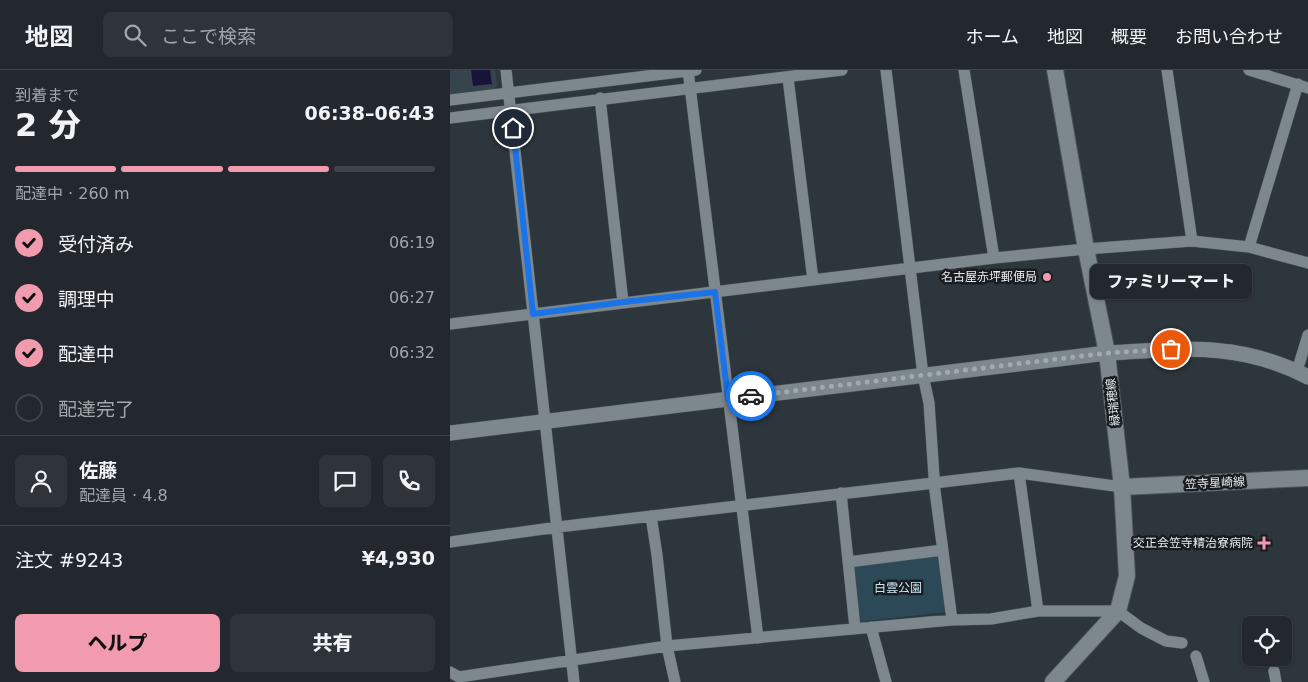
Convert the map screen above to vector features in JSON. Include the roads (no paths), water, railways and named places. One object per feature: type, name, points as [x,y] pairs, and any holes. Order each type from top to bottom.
[{"type":"main road","name":"緑瑞穂線","points":[[1053,682],[1118,611],[1127,576],[1122,487],[1107,353],[1086,249],[1055,70]]},
{"type":"main road","name":"笠寺星崎線","points":[[1122,487],[1308,478]]},
{"type":"street","points":[[506,70],[574,682]]},
{"type":"street","points":[[599,70],[601,82]]},
{"type":"street","points":[[450,100],[690,70],[690,88],[758,638]]},
{"type":"street","points":[[450,118],[600,98],[788,78],[842,70]]},
{"type":"street","points":[[886,70],[923,376],[929,403],[935,482],[952,620]]},
{"type":"street","points":[[964,70],[994,258]]},
{"type":"street","points":[[1167,70],[1192,241]]},
{"type":"street","points":[[1248,247],[1303,86],[1249,70]]},
{"type":"street","points":[[788,78],[813,280]]},
{"type":"street","points":[[600,98],[623,302]]},
{"type":"street","points":[[450,324],[623,302],[911,270],[994,258],[1192,241],[1248,247],[1308,263]]},
{"type":"street","points":[[450,433],[1107,353],[1188,348],[1223,350],[1270,360],[1302,374],[1308,335]]},
{"type":"street","points":[[450,542],[558,527],[1020,473],[1122,487]]},
{"type":"street","points":[[1020,473],[1038,611]]},
{"type":"street","points":[[840,493],[855,628]]},
{"type":"street","points":[[651,516],[658,555],[667,646],[676,682]]},
{"type":"street","points":[[848,562],[943,550]]},
{"type":"street","points":[[456,677],[667,646],[855,628],[991,618],[1038,611],[1118,611],[1141,628],[1166,641],[1182,642]]},
{"type":"street","points":[[872,627],[886,682]]},
{"type":"street","points":[[1196,656],[1204,682]]},
{"type":"place","name":"名古屋赤坪郵便局","points":[[1047,277]]},
{"type":"place","name":"ファミリーマート","points":[[1171,349]]},
{"type":"place","name":"交正会笠寺精治寮病院","points":[[1264,543]]},
{"type":"park label","name":"白雲公園","points":[[898,588]]}]
